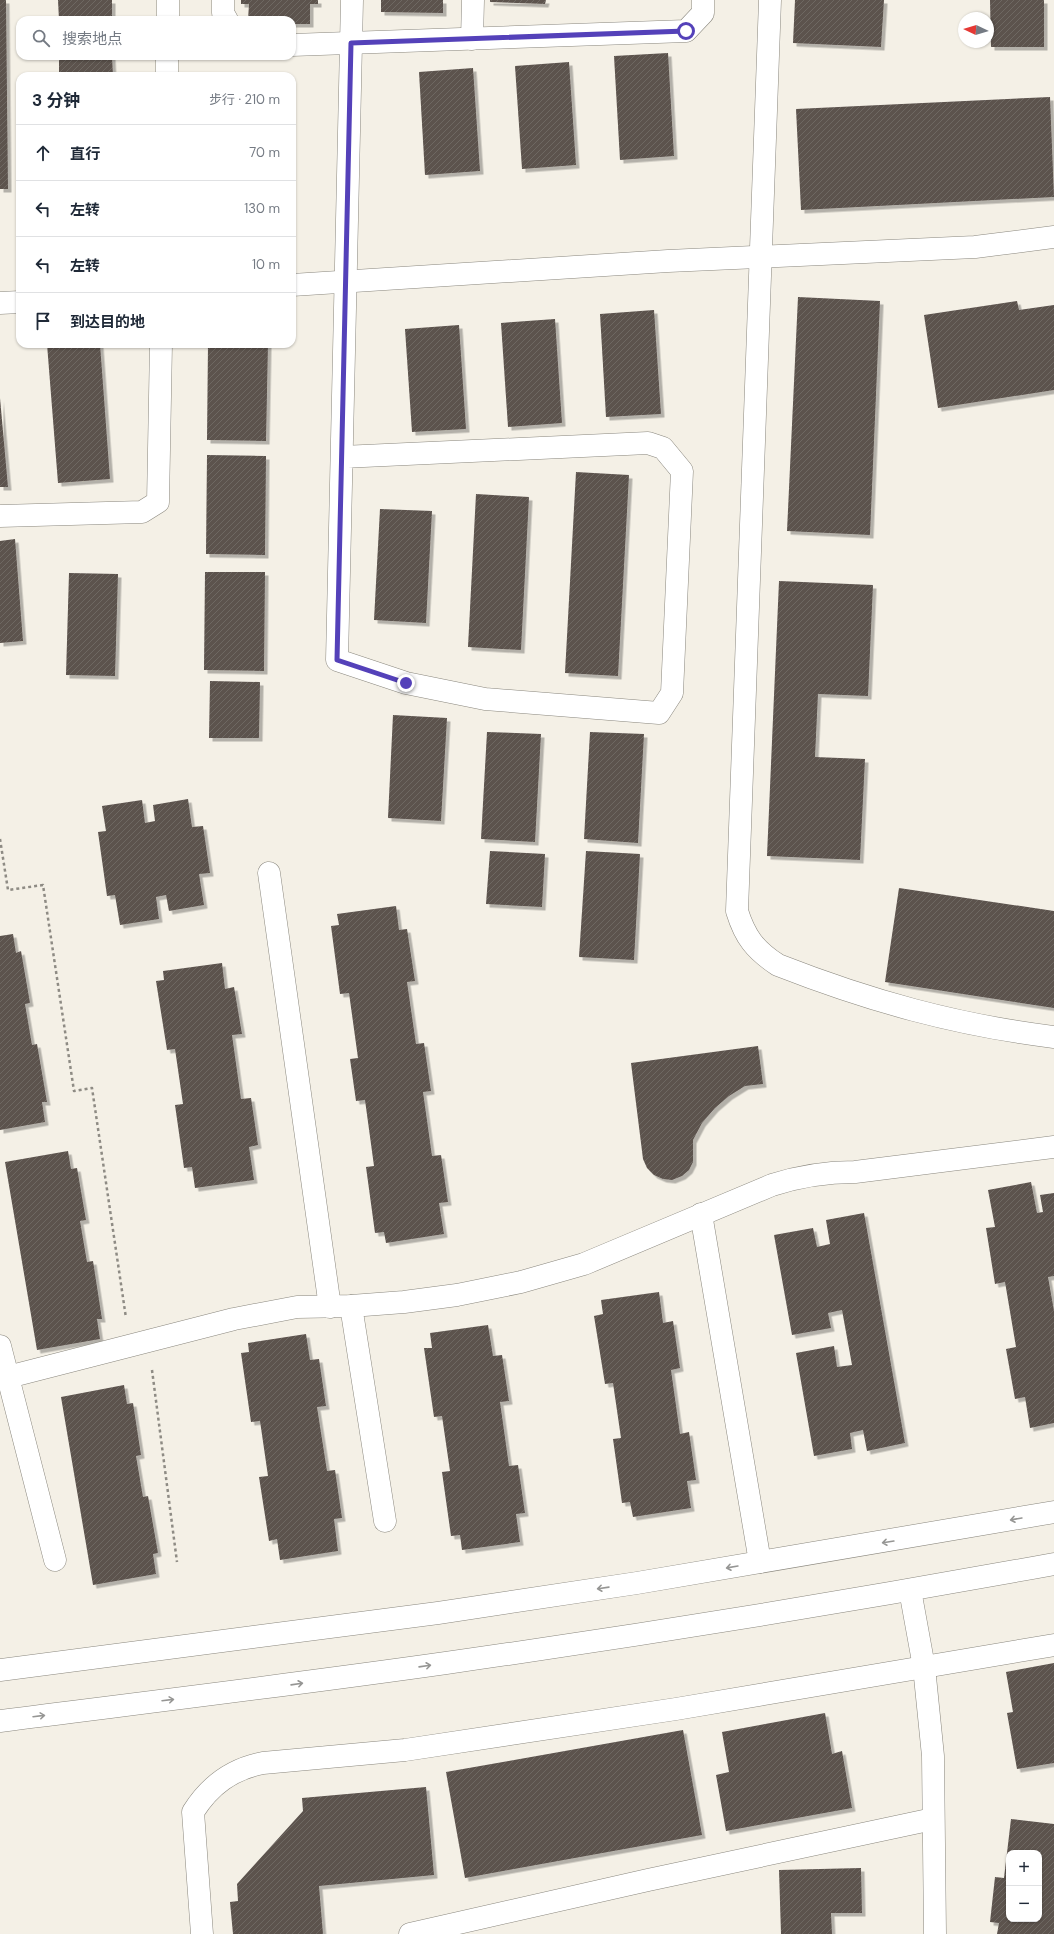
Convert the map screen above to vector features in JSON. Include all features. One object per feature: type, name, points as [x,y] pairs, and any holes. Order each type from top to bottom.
[{"type":"street","points":[[168,0],[168,16]]},
{"type":"street","points":[[223,0],[223,13],[225,16]]},
{"type":"street","points":[[342,457],[648,443],[663,448],[682,471],[672,693],[659,714],[486,699],[406,683],[337,660],[352,0]]},
{"type":"street","points":[[472,39],[473,0]]},
{"type":"street","points":[[296,45],[686,31],[703,12],[703,0]]},
{"type":"street","points":[[770,0],[737,911],[743,929],[757,948],[778,965],[826,984],[876,1001],[933,1016],[974,1025],[1054,1037]]},
{"type":"street","points":[[167,60],[167,72]]},
{"type":"street","points":[[296,285],[761,257],[975,247],[1054,237]]},
{"type":"street","points":[[0,303],[16,302]]},
{"type":"street","points":[[0,516],[142,512],[158,502],[161,348]]},
{"type":"street","points":[[269,873],[340,1307],[385,1521]]},
{"type":"street","points":[[8,1377],[234,1319],[297,1307],[340,1307],[404,1302],[457,1295],[521,1282],[584,1264],[772,1185],[801,1176],[828,1172],[855,1172],[1054,1147]]},
{"type":"street","points":[[702,1214],[760,1562]]},
{"type":"street","points":[[0,1346],[55,1560]]},
{"type":"street","points":[[0,1670],[438,1612],[637,1583],[1054,1512]]},
{"type":"street","points":[[0,1721],[237,1692],[645,1634],[910,1590],[1054,1564]]},
{"type":"street","points":[[910,1590],[924,1667],[932,1756],[934,1934]]},
{"type":"street","points":[[202,1934],[193,1812],[201,1799],[223,1778],[249,1765],[263,1762],[406,1750],[676,1709],[1054,1645]]},
{"type":"street","points":[[410,1934],[648,1880],[933,1819]]},
{"type":"path","points":[[0,839],[8,890],[43,885],[74,1091],[92,1088],[177,1562]]},
{"type":"building","points":[[0,0],[6,0],[8,189],[0,189]]},
{"type":"building","points":[[58,0],[112,0],[112,16],[59,16]]},
{"type":"building","points":[[241,0],[318,0],[318,4],[310,4],[310,24],[296,24],[296,16],[248,16],[249,4],[241,4]]},
{"type":"building","points":[[381,0],[443,0],[443,13],[381,12]]},
{"type":"building","points":[[490,0],[546,0],[545,4],[490,2]]},
{"type":"building","points":[[795,0],[884,0],[881,47],[793,43]]},
{"type":"building","points":[[990,0],[1044,0],[1044,47],[994,47],[994,12],[990,12]]},
{"type":"building","points":[[668,53],[674,156],[620,160],[614,56]]},
{"type":"building","points":[[59,60],[112,60],[113,72],[59,72]]},
{"type":"building","points":[[569,62],[576,165],[522,169],[515,66]]},
{"type":"building","points":[[473,68],[480,171],[425,175],[419,72]]},
{"type":"building","points":[[1050,97],[1054,197],[801,210],[796,109]]},
{"type":"building","points":[[798,297],[880,301],[870,535],[787,531]]},
{"type":"building","points":[[1017,301],[1019,310],[1054,305],[1054,390],[938,408],[924,315]]},
{"type":"building","points":[[654,310],[661,414],[606,417],[600,314]]},
{"type":"building","points":[[555,319],[562,423],[508,427],[501,323]]},
{"type":"building","points":[[459,325],[466,429],[412,432],[405,329]]},
{"type":"building","points":[[47,348],[100,348],[110,479],[58,483]]},
{"type":"building","points":[[208,348],[268,348],[266,441],[207,440]]},
{"type":"building","points":[[0,398],[8,487],[0,487]]},
{"type":"building","points":[[207,455],[266,456],[265,555],[206,554]]},
{"type":"building","points":[[576,472],[629,475],[618,676],[565,673]]},
{"type":"building","points":[[476,494],[529,497],[521,650],[468,647]]},
{"type":"building","points":[[380,509],[432,511],[426,623],[374,620]]},
{"type":"building","points":[[15,539],[23,641],[0,643],[0,541]]},
{"type":"building","points":[[205,572],[265,572],[264,671],[204,670]]},
{"type":"building","points":[[69,573],[118,574],[115,676],[66,675]]},
{"type":"building","points":[[779,581],[873,585],[868,696],[818,694],[815,757],[865,759],[860,860],[767,856]]},
{"type":"building","points":[[210,681],[260,682],[259,738],[209,738]]},
{"type":"building","points":[[393,715],[447,718],[441,821],[388,818]]},
{"type":"building","points":[[487,732],[541,734],[535,842],[481,839]]},
{"type":"building","points":[[590,732],[644,734],[638,843],[584,839]]},
{"type":"building","points":[[188,799],[192,827],[203,826],[210,873],[199,874],[204,905],[169,911],[166,895],[156,897],[159,919],[120,925],[115,895],[107,896],[98,832],[106,831],[102,806],[142,800],[145,823],[155,821],[153,805]]},
{"type":"building","points":[[490,851],[545,854],[542,907],[486,904]]},
{"type":"building","points":[[586,851],[640,854],[634,960],[579,957]]},
{"type":"building","points":[[899,888],[1054,911],[1054,1008],[885,982]]},
{"type":"building","points":[[396,906],[399,930],[407,929],[415,981],[407,982],[416,1044],[424,1043],[431,1091],[423,1092],[432,1156],[441,1155],[448,1202],[439,1203],[444,1234],[386,1243],[384,1232],[375,1233],[366,1167],[374,1166],[365,1100],[356,1101],[350,1059],[358,1058],[349,993],[340,994],[331,926],[339,925],[337,914]]},
{"type":"building","points":[[13,934],[16,953],[21,951],[30,1003],[25,1004],[32,1045],[37,1044],[47,1102],[42,1102],[45,1122],[0,1130],[0,936]]},
{"type":"building","points":[[222,963],[225,989],[234,987],[242,1034],[232,1035],[241,1099],[251,1098],[258,1145],[249,1147],[254,1180],[195,1188],[192,1167],[184,1168],[175,1105],[183,1104],[175,1049],[167,1050],[156,981],[164,980],[163,971]]},
{"type":"building","points":[[758,1046],[763,1084],[745,1086],[729,1096],[715,1108],[702,1123],[693,1140],[693,1162],[689,1170],[682,1176],[672,1180],[663,1179],[654,1175],[647,1168],[643,1159],[631,1063]]},
{"type":"building","points":[[68,1151],[71,1169],[77,1168],[86,1220],[80,1221],[87,1262],[93,1261],[102,1319],[97,1319],[100,1339],[37,1350],[5,1162]]},
{"type":"building","points":[[1031,1182],[1037,1213],[1043,1212],[1040,1195],[1054,1193],[1054,1276],[1048,1277],[1054,1311],[1054,1423],[1030,1428],[1025,1397],[1015,1399],[1006,1349],[1016,1347],[1005,1282],[995,1284],[986,1228],[995,1227],[988,1190]]},
{"type":"building","points":[[864,1213],[905,1443],[867,1451],[863,1430],[850,1433],[852,1449],[814,1456],[796,1353],[834,1346],[837,1367],[852,1365],[842,1310],[828,1313],[831,1328],[792,1335],[774,1235],[813,1228],[817,1247],[830,1244],[826,1220]]},
{"type":"building","points":[[659,1292],[663,1323],[673,1321],[680,1368],[671,1370],[680,1434],[689,1432],[696,1480],[687,1481],[691,1508],[633,1517],[630,1502],[622,1503],[613,1439],[621,1438],[613,1383],[605,1384],[594,1316],[603,1314],[601,1300]]},
{"type":"building","points":[[488,1325],[493,1356],[502,1355],[509,1401],[500,1402],[509,1466],[518,1465],[525,1513],[516,1514],[520,1542],[462,1550],[460,1535],[451,1536],[442,1472],[450,1471],[442,1416],[434,1417],[424,1348],[432,1348],[430,1333]]},
{"type":"building","points":[[306,1334],[310,1360],[319,1359],[326,1406],[317,1407],[327,1471],[335,1470],[342,1518],[334,1519],[338,1551],[280,1560],[277,1539],[269,1541],[259,1477],[268,1476],[260,1421],[251,1422],[241,1353],[249,1352],[248,1343]]},
{"type":"building","points":[[124,1385],[127,1404],[133,1403],[141,1455],[136,1456],[143,1497],[148,1496],[158,1553],[153,1554],[156,1574],[93,1585],[61,1397]]},
{"type":"building","points":[[1054,1663],[1054,1763],[1017,1769],[1007,1713],[1013,1712],[1006,1672]]},
{"type":"building","points":[[825,1713],[832,1754],[842,1751],[852,1808],[726,1831],[716,1775],[729,1772],[722,1732]]},
{"type":"building","points":[[683,1730],[702,1835],[465,1878],[446,1772]]},
{"type":"building","points":[[426,1787],[434,1875],[319,1886],[323,1934],[233,1934],[230,1902],[238,1901],[237,1884],[303,1811],[302,1798]]},
{"type":"building","points":[[1011,1819],[1054,1824],[1054,1934],[997,1934],[999,1923],[990,1922],[995,1877],[1004,1878],[1006,1861],[1006,1922],[1042,1922],[1042,1850],[1007,1850]]},
{"type":"building","points":[[861,1868],[862,1913],[831,1913],[832,1934],[781,1934],[779,1870]]},
{"type":"route","points":[[406,683],[337,660],[351,43],[686,31]]}]
